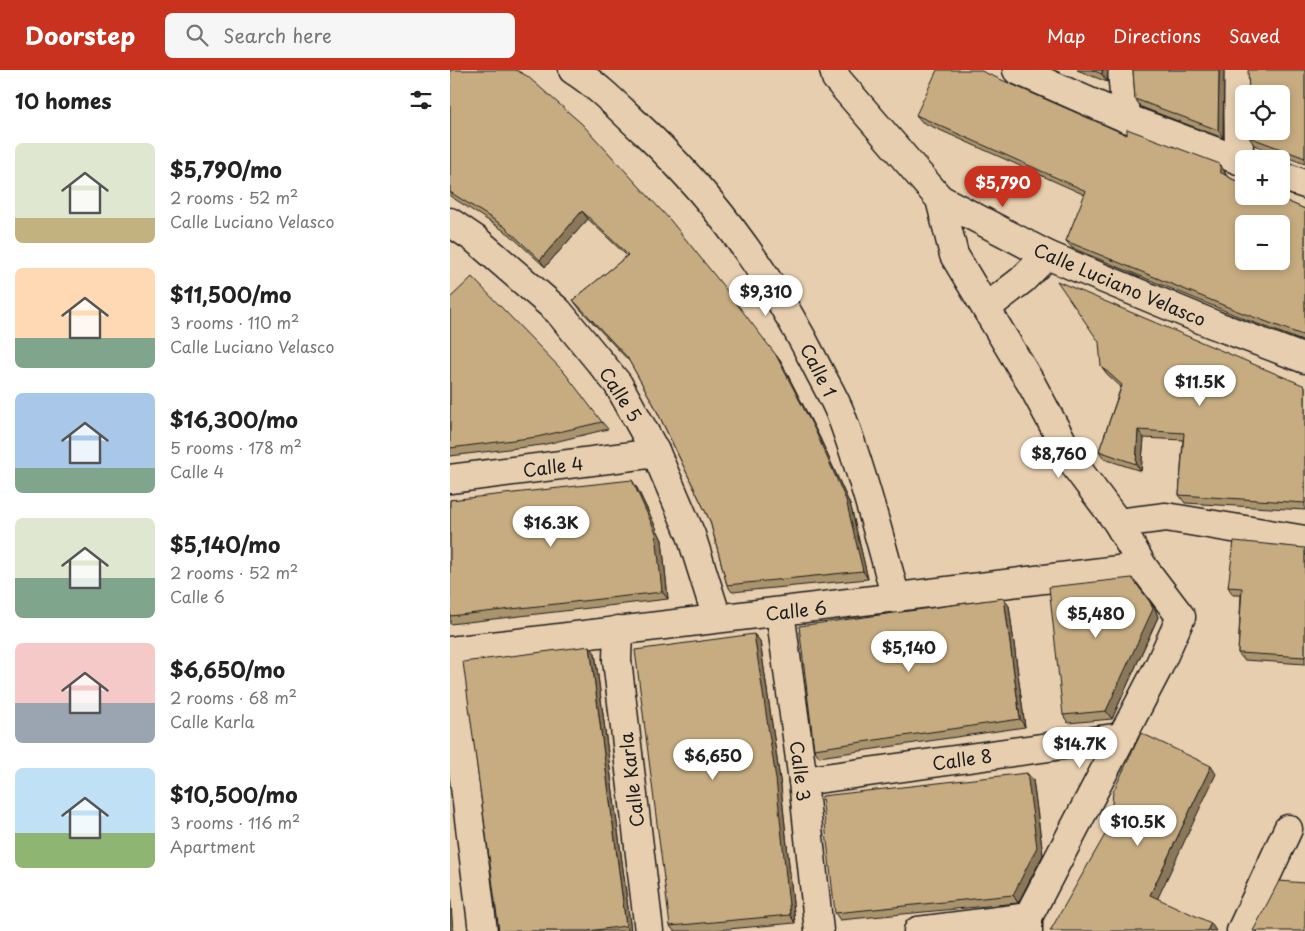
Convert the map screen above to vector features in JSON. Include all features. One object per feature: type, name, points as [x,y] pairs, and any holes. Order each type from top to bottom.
[{"type":"street","name":"Calle 1","points":[[573,70],[619,108],[672,158],[712,203],[755,259],[796,325],[840,413],[884,550],[896,599]]},
{"type":"street","points":[[834,70],[836,78],[940,199],[954,255],[1032,385],[1076,467],[1118,523],[1142,567],[1181,617],[1159,666],[1121,737],[1028,924],[918,931]]},
{"type":"street","points":[[1017,70],[1126,118],[1235,159]]},
{"type":"street","points":[[1122,70],[1126,118]]},
{"type":"street","points":[[1238,70],[1241,150]]},
{"type":"street","points":[[1290,179],[1305,184]]},
{"type":"street","name":"Calle Luciano Velasco","points":[[940,199],[1047,255],[1215,325],[1305,359]]},
{"type":"street","name":"Calle 5","points":[[450,222],[475,239],[558,311],[618,384],[656,452],[691,535],[717,618]]},
{"type":"street","points":[[986,308],[1022,280],[1047,255]]},
{"type":"street","name":"Calle 4","points":[[450,479],[656,452]]},
{"type":"street","points":[[1118,523],[1166,517],[1305,540]]},
{"type":"street","name":"Calle 6","points":[[450,651],[717,618],[896,599],[1142,567]]},
{"type":"street","name":"Calle 3","points":[[780,612],[803,781],[818,931]]},
{"type":"street","name":"Calle Karla","points":[[618,630],[617,660],[649,931]]},
{"type":"street","points":[[450,666],[483,931]]},
{"type":"street","name":"Calle 8","points":[[803,781],[1121,737]]},
{"type":"street","points":[[1241,931],[1288,828]]},
{"type":"building","points":[[450,70],[516,70],[527,76],[582,124],[671,221],[776,355],[815,430],[846,500],[863,571],[727,585],[710,521],[654,405],[627,357],[573,300],[628,255],[582,211],[540,260],[504,226],[450,192]]},
{"type":"building","points":[[937,70],[979,70],[1127,135],[1127,129],[1220,164],[1220,172],[1235,180],[1235,205],[1290,205],[1290,202],[1305,209],[1305,336],[1240,312],[1066,241],[1086,191],[916,115]]},
{"type":"building","points":[[1092,70],[1102,70],[1102,74]]},
{"type":"building","points":[[1133,70],[1219,70],[1218,130],[1135,99]]},
{"type":"building","points":[[1248,70],[1305,70],[1305,158],[1290,152],[1290,150],[1284,150],[1257,140],[1290,140],[1290,85],[1249,85]]},
{"type":"building","points":[[472,277],[564,372],[602,422],[537,437],[450,448],[450,298]]},
{"type":"building","points":[[1057,281],[1305,386],[1305,503],[1179,495],[1184,433],[1138,430],[1136,464],[1099,451],[1122,385],[1101,366],[1099,342]]},
{"type":"building","points":[[632,480],[656,533],[662,592],[450,616],[450,500]]},
{"type":"building","points":[[1234,541],[1305,548],[1305,657],[1238,653],[1242,588],[1228,587]]},
{"type":"building","points":[[1132,578],[1153,609],[1106,711],[1063,715],[1049,587]]},
{"type":"building","points":[[1004,598],[1020,719],[814,749],[799,626]]},
{"type":"building","points":[[754,634],[776,779],[790,915],[670,926],[635,650]]},
{"type":"building","points":[[590,646],[626,926],[588,931],[499,931],[463,662]]},
{"type":"building","points":[[1141,733],[1211,766],[1150,895],[1211,923],[1207,931],[1050,931],[1110,826],[1113,792]]},
{"type":"building","points":[[1027,773],[1037,847],[1013,895],[835,913],[822,796]]},
{"type":"building","points":[[1279,881],[1305,883],[1305,931],[1253,931]]}]
